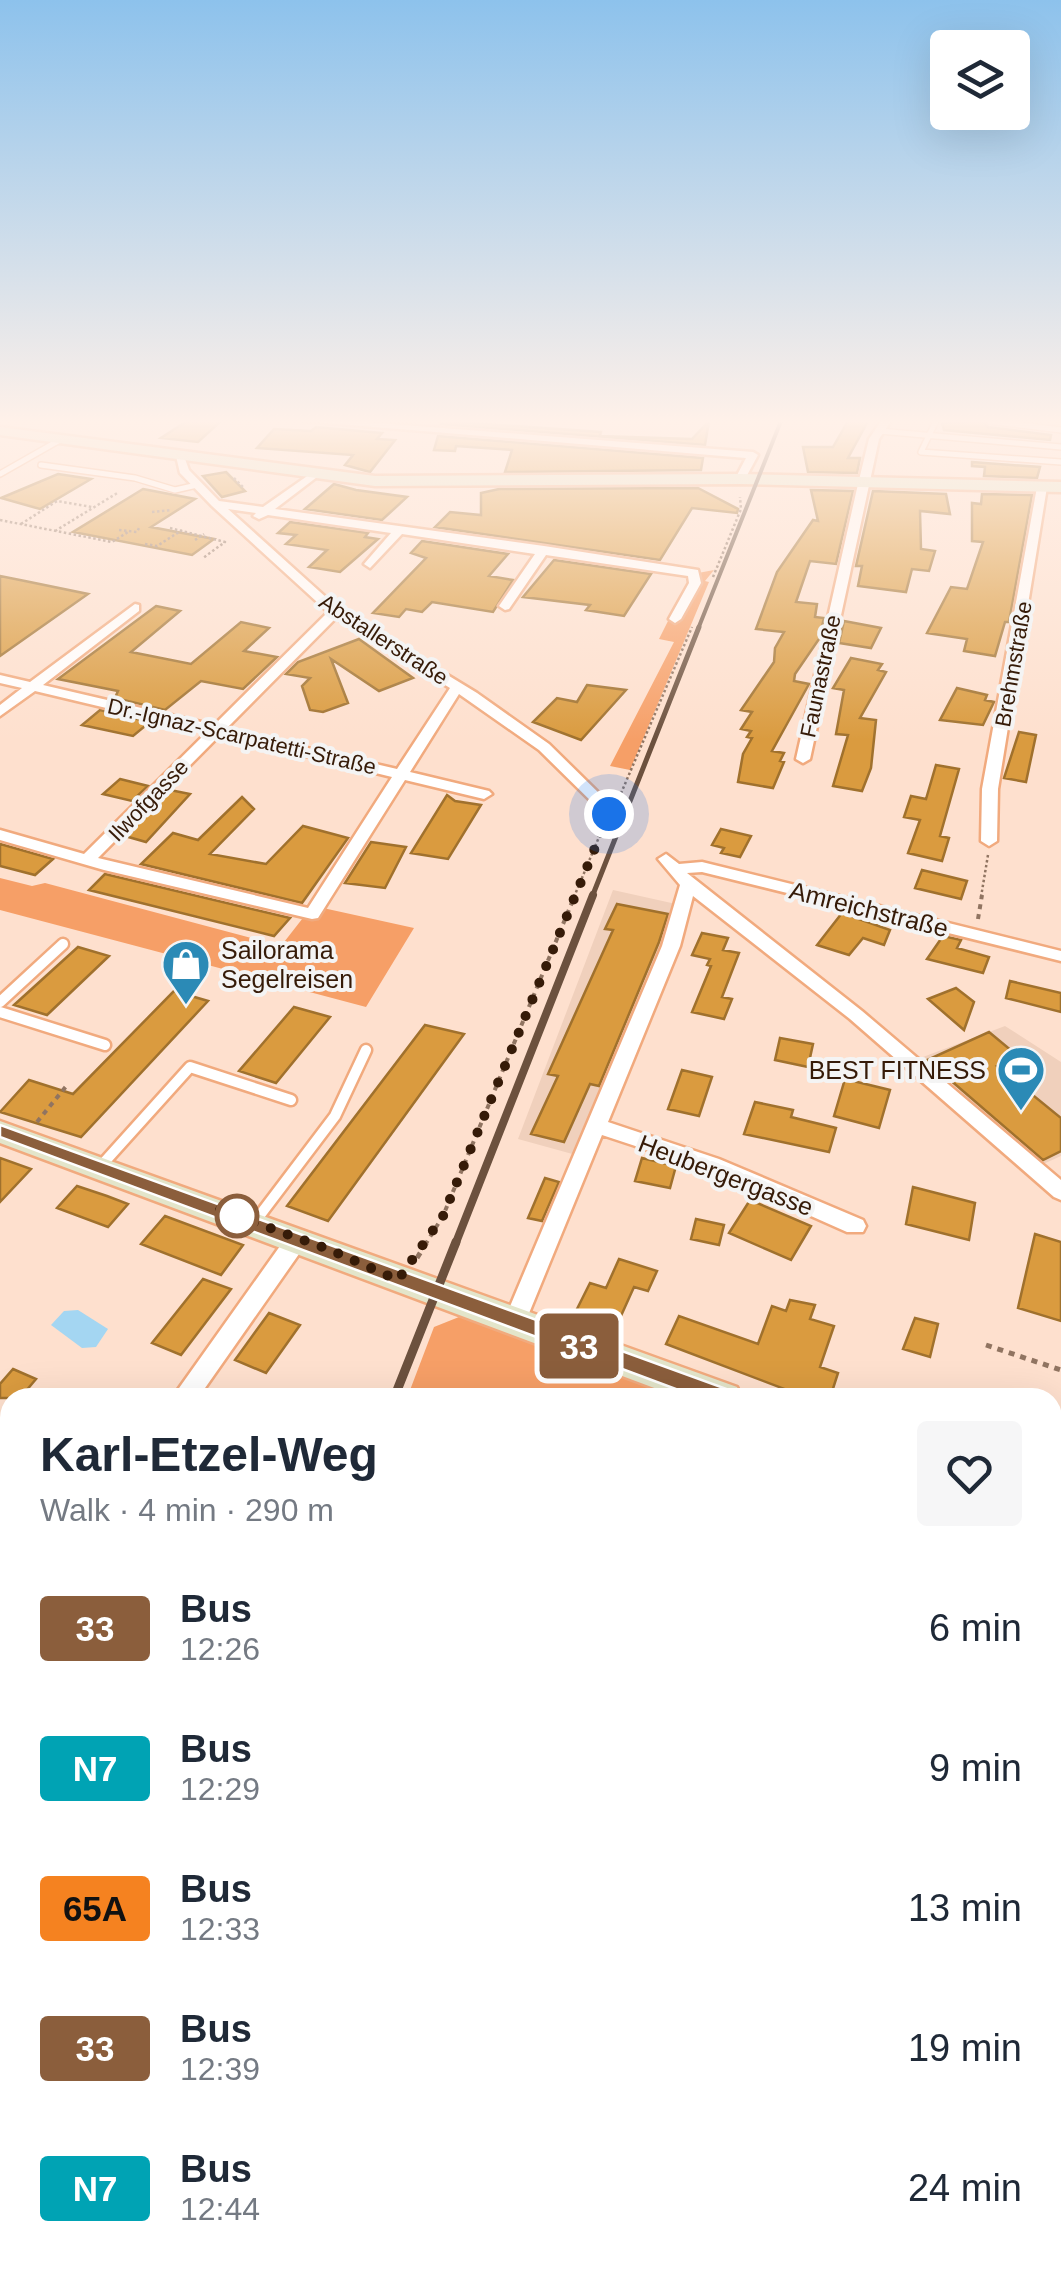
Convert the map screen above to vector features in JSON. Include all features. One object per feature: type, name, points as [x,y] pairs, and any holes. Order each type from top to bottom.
[{"type":"main road","points":[[10,1136],[298,1238],[398,1280],[696,1388]]},
{"type":"street","points":[[381,527],[694,573],[697,578],[675,619]]},
{"type":"street","name":"Faunastraße","points":[[803,758],[855,527]]},
{"type":"street","name":"Brehmstraße","points":[[989,841],[987,809],[1035,527]]},
{"type":"street","name":"Abstallerstraße","points":[[240,528],[335,612],[457,687],[544,747],[606,809]]},
{"type":"street","points":[[370,564],[400,530]]},
{"type":"street","points":[[505,606],[544,549]]},
{"type":"street","points":[[0,712],[135,608]]},
{"type":"street","name":"Ilwofgasse","points":[[88,860],[335,612]]},
{"type":"street","name":"Dr.-Ignaz-Scarpatetti-Straße","points":[[0,679],[484,794]]},
{"type":"street","points":[[398,773],[457,687]]},
{"type":"street","name":"Ilwofgasse","points":[[0,835],[312,914],[398,773]]},
{"type":"street","name":"Amreichstraße","points":[[677,871],[702,867],[1061,956]]},
{"type":"street","points":[[514,1323],[672,946],[677,871]]},
{"type":"street","points":[[677,871],[1052,1171],[1061,1192]]},
{"type":"street","name":"Heubergergasse","points":[[596,1126],[712,1164],[855,1226]]},
{"type":"street","points":[[191,1388],[298,1238]]},
{"type":"lane","points":[[0,1002],[63,944]]},
{"type":"lane","points":[[0,1012],[106,1045]]},
{"type":"lane","points":[[254,1222],[335,1116],[366,1050]]},
{"type":"lane","points":[[99,1168],[190,1067],[292,1100]]},
{"type":"path","points":[[37,527],[112,542],[128,532]]},
{"type":"path","points":[[55,531],[61,527]]},
{"type":"path","points":[[119,530],[137,532],[141,527]]},
{"type":"path","points":[[170,528],[225,542],[203,558]]},
{"type":"path","points":[[144,544],[157,546],[182,530]]},
{"type":"path","points":[[195,540],[204,534]]},
{"type":"path","points":[[398,1280],[443,1216],[606,809],[666,687]]},
{"type":"path","points":[[976,936],[989,841]]},
{"type":"path","points":[[10,1136],[69,1088],[68,1084]]},
{"type":"path","points":[[986,1345],[1061,1370]]},
{"type":"shaded area","points":[[714,570],[705,581],[709,582],[630,770],[610,766],[674,642],[659,639],[668,621],[679,623],[699,582],[698,573]]},
{"type":"shaded area","points":[[0,878],[32,886],[45,883],[281,946],[306,914],[323,908],[414,928],[366,1007],[0,910]]},
{"type":"shaded area","points":[[613,890],[676,904],[662,961],[576,1155],[518,1139]]},
{"type":"shaded area","points":[[1005,1026],[1061,1062],[1061,1156],[1041,1165],[923,1057]]},
{"type":"shaded area","points":[[459,1317],[660,1388],[411,1388],[434,1327]]},
{"type":"water","points":[[78,1310],[108,1329],[96,1347],[82,1348],[51,1325],[64,1311]]},
{"type":"building","points":[[81,527],[153,527],[214,539],[192,555],[73,532]]},
{"type":"building","points":[[284,527],[328,527],[368,533],[365,537],[378,539],[340,572],[309,567],[327,550],[286,544],[296,535],[278,533]]},
{"type":"building","points":[[437,527],[680,527],[660,560]]},
{"type":"building","points":[[808,527],[845,527],[836,564],[810,561],[796,602],[817,604],[815,617],[824,618],[819,639],[795,674],[794,681],[809,684],[772,751],[784,753],[773,788],[738,782],[743,754],[752,738],[747,737],[751,731],[741,729],[752,712],[741,710],[774,662],[775,648],[784,632],[756,629],[777,572]]},
{"type":"building","points":[[865,527],[920,527],[921,549],[935,551],[929,571],[912,569],[906,592],[858,586],[862,566],[856,566]]},
{"type":"building","points":[[972,527],[1026,527],[1009,622],[1005,622],[995,656],[964,651],[967,639],[927,633],[951,587],[967,589],[983,542],[972,541]]},
{"type":"building","points":[[422,541],[508,554],[489,576],[513,580],[493,612],[432,602],[422,612],[406,609],[399,617],[373,613],[426,558],[411,553]]},
{"type":"building","points":[[554,560],[651,574],[624,616],[586,610],[590,605],[523,597]]},
{"type":"building","points":[[0,576],[25,581],[88,594],[0,656]]},
{"type":"building","points":[[156,606],[180,611],[131,652],[191,664],[241,622],[269,628],[244,651],[277,657],[243,689],[201,681],[165,710],[115,698],[118,691],[58,679]]},
{"type":"building","points":[[844,621],[881,628],[871,648],[839,643]]},
{"type":"building","points":[[359,639],[413,678],[379,691],[331,659],[348,703],[323,712],[310,710],[302,686],[310,678],[286,674],[298,662]]},
{"type":"building","points":[[851,658],[882,664],[878,670],[886,672],[860,718],[876,720],[871,768],[862,791],[833,786],[848,735],[836,734],[844,690],[833,688]]},
{"type":"building","points":[[587,685],[626,690],[581,740],[533,722],[557,698],[577,702]]},
{"type":"building","points":[[957,688],[987,695],[985,700],[994,702],[983,725],[940,720]]},
{"type":"building","points":[[100,710],[150,722],[133,736],[82,725]]},
{"type":"building","points":[[1019,732],[1036,735],[1026,782],[1004,778]]},
{"type":"building","points":[[936,765],[959,769],[940,836],[949,838],[942,861],[908,853],[920,820],[904,817],[911,796],[926,799]]},
{"type":"building","points":[[120,779],[148,786],[132,801],[103,794]]},
{"type":"building","points":[[170,790],[190,794],[146,842],[125,836]]},
{"type":"building","points":[[447,795],[455,801],[481,805],[448,859],[411,853]]},
{"type":"building","points":[[242,797],[254,809],[210,854],[266,864],[303,826],[348,838],[302,903],[141,864],[173,833],[198,840]]},
{"type":"building","points":[[721,829],[751,836],[740,857],[721,853],[724,848],[712,845]]},
{"type":"building","points":[[371,842],[406,847],[385,888],[345,883]]},
{"type":"building","points":[[0,844],[53,859],[35,875],[0,866]]},
{"type":"building","points":[[922,870],[967,881],[961,899],[915,888]]},
{"type":"building","points":[[105,874],[290,918],[274,936],[89,890]]},
{"type":"building","points":[[617,904],[668,914],[659,942],[599,1086],[590,1084],[564,1142],[531,1134],[558,1076],[548,1074],[613,930],[605,929]]},
{"type":"building","points":[[842,913],[890,930],[884,945],[863,938],[849,955],[817,945]]},
{"type":"building","points":[[702,933],[728,938],[723,950],[739,953],[722,997],[732,999],[724,1019],[692,1012],[711,966],[707,965],[710,959],[692,955]]},
{"type":"building","points":[[943,936],[961,940],[957,948],[989,957],[983,973],[927,959]]},
{"type":"building","points":[[78,947],[109,956],[47,1015],[14,1005]]},
{"type":"building","points":[[1010,981],[1061,993],[1061,1012],[1006,998]]},
{"type":"building","points":[[956,988],[974,1002],[964,1030],[928,999]]},
{"type":"building","points":[[174,991],[208,1001],[81,1137],[0,1112],[29,1080],[73,1094]]},
{"type":"building","points":[[294,1007],[330,1017],[276,1083],[239,1071]]},
{"type":"building","points":[[425,1025],[464,1034],[328,1221],[287,1206]]},
{"type":"building","points":[[989,1032],[1018,1056],[997,1066],[1061,1118],[1061,1151],[1043,1160],[927,1060]]},
{"type":"building","points":[[780,1038],[813,1044],[808,1067],[775,1060]]},
{"type":"building","points":[[682,1070],[712,1077],[699,1116],[668,1109]]},
{"type":"building","points":[[845,1079],[890,1090],[879,1128],[834,1116]]},
{"type":"building","points":[[755,1102],[793,1110],[791,1117],[836,1128],[829,1152],[744,1134]]},
{"type":"building","points":[[0,1158],[31,1169],[0,1202]]},
{"type":"building","points":[[642,1158],[676,1166],[670,1188],[635,1181]]},
{"type":"building","points":[[545,1178],[559,1182],[542,1221],[528,1218]]},
{"type":"building","points":[[77,1186],[128,1204],[108,1227],[57,1208]]},
{"type":"building","points":[[913,1187],[975,1203],[969,1240],[906,1224]]},
{"type":"building","points":[[750,1200],[811,1226],[791,1260],[729,1233]]},
{"type":"building","points":[[165,1216],[243,1245],[221,1275],[141,1244]]},
{"type":"building","points":[[696,1219],[724,1225],[719,1245],[691,1239]]},
{"type":"building","points":[[1035,1234],[1061,1242],[1061,1321],[1018,1308]]},
{"type":"building","points":[[619,1259],[657,1271],[648,1291],[634,1287],[616,1327],[575,1313],[590,1283],[606,1288]]},
{"type":"building","points":[[203,1279],[231,1289],[181,1355],[152,1343]]},
{"type":"building","points":[[790,1300],[815,1305],[810,1319],[834,1326],[820,1367],[838,1373],[833,1388],[782,1388],[666,1344],[679,1316],[758,1344],[772,1306],[786,1311]]},
{"type":"building","points":[[269,1313],[300,1325],[266,1373],[235,1360]]},
{"type":"building","points":[[915,1318],[938,1324],[930,1357],[903,1349]]},
{"type":"building","points":[[13,1369],[36,1379],[28,1388],[0,1388]]},
{"type":"railway","points":[[698,629],[739,527]]},
{"type":"railway","points":[[592,897],[699,627]]},
{"type":"railway","points":[[455,1245],[593,895]]},
{"type":"railway","points":[[398,1388],[456,1242]]},
{"type":"bus line","name":"33","points":[[0,1132],[328,1249],[435,1294],[696,1388]]},
{"type":"place","name":"Sailorama Segelreisen","points":[[186,1006]]},
{"type":"place","name":"BEST FITNESS","points":[[1021,1112]]},
{"type":"route","points":[[237,1216],[220,1210],[328,1249],[398,1280],[409,1269],[443,1216],[609,814]]}]
